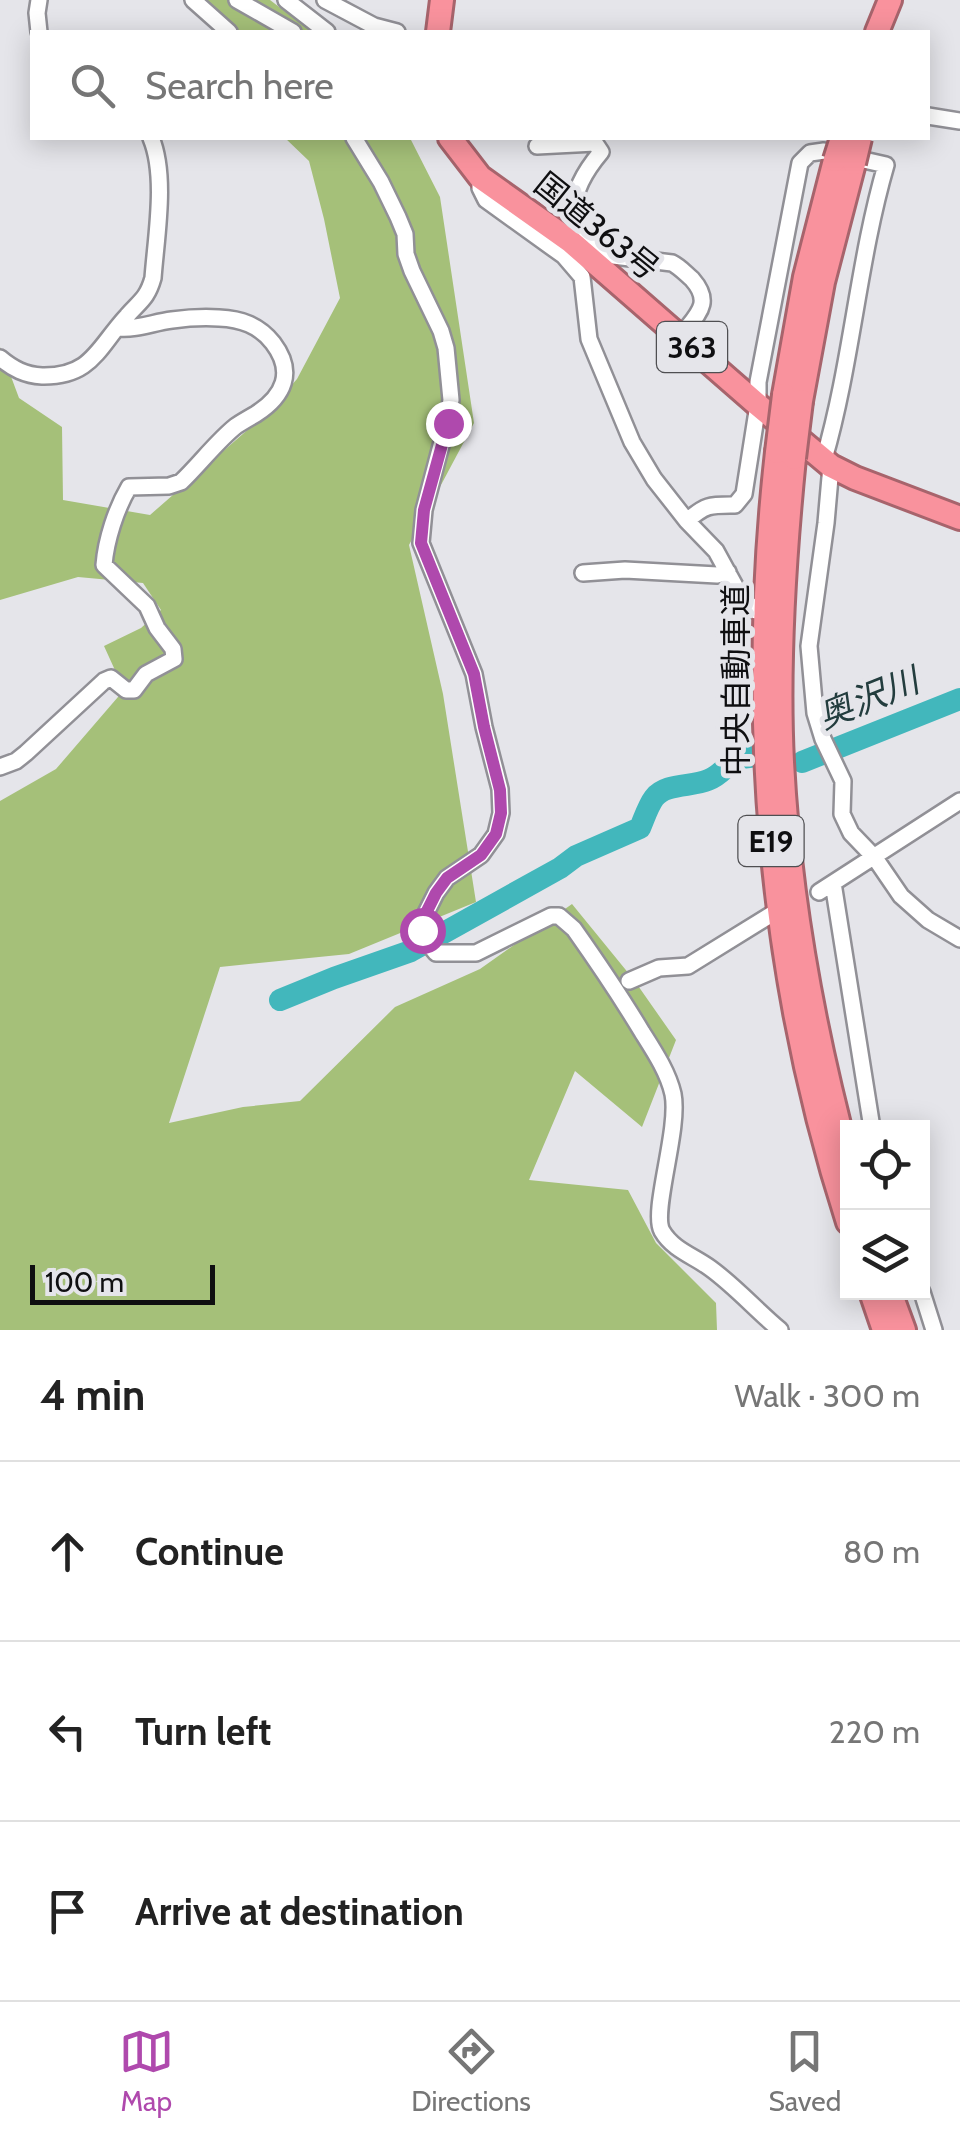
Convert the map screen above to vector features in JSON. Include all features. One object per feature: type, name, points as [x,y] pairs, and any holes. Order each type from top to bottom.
[{"type":"highway","points":[[438,30],[442,0]]},
{"type":"highway","points":[[878,30],[890,0]]},
{"type":"highway","points":[[893,30],[905,0]]},
{"type":"highway","name":"国道363号","points":[[452,140],[480,177],[593,254],[680,336],[828,462],[855,478],[960,518]]},
{"type":"highway","name":"中央自動車道","points":[[843,153],[823,282],[793,398],[768,560],[764,684],[765,765],[774,884],[787,972],[808,1076],[845,1210]]},
{"type":"highway","name":"中央自動車道","points":[[786,455],[782,762],[806,971],[815,1027],[840,1128]]},
{"type":"highway","points":[[874,1300],[884,1330]]},
{"type":"highway","points":[[893,1300],[904,1330]]},
{"type":"street","points":[[39,30],[40,0]]},
{"type":"street","points":[[193,0],[227,30]]},
{"type":"street","points":[[238,0],[289,30]]},
{"type":"street","points":[[286,0],[324,30]]},
{"type":"street","points":[[326,0],[389,30]]},
{"type":"street","points":[[930,116],[960,121]]},
{"type":"street","points":[[0,358],[33,376],[72,373],[88,363],[141,304],[153,278],[158,166],[152,140]]},
{"type":"street","points":[[355,140],[398,217],[412,271],[442,331],[446,348],[451,400],[424,510],[421,543],[474,674],[500,790],[501,813],[496,834],[481,855],[447,878],[436,893],[424,917],[423,937],[436,953],[476,952],[550,916],[559,916],[574,929],[622,985],[672,1092],[674,1120],[659,1226],[672,1244],[710,1268],[780,1330]]},
{"type":"street","points":[[537,146],[594,143],[601,152],[578,186],[573,210],[578,228],[593,254],[672,262],[702,290],[704,300],[700,309],[680,336]]},
{"type":"street","points":[[688,521],[710,505],[735,505],[744,494],[758,382],[800,163],[810,154],[824,151],[886,165],[874,209],[828,462],[826,524],[809,646],[816,713],[823,740],[843,780],[842,814],[851,832],[917,912],[960,939]]},
{"type":"street","points":[[480,177],[486,200],[564,256],[582,276],[589,339],[632,442],[654,479],[716,552],[740,595],[756,611]]},
{"type":"street","points":[[0,768],[26,753],[104,681],[111,678],[126,690],[134,690],[146,674],[174,660],[173,649],[147,606],[104,565],[104,553],[123,497],[129,487],[181,482],[235,427],[271,402],[285,382],[285,364],[271,341],[257,327],[242,321],[171,320],[118,328]]},
{"type":"street","points":[[583,573],[728,572]]},
{"type":"street","points":[[792,639],[809,646]]},
{"type":"street","points":[[870,1120],[826,888],[960,801]]},
{"type":"street","points":[[598,996],[659,968],[688,966],[777,911]]},
{"type":"street","points":[[925,1300],[934,1330]]},
{"type":"green space","points":[[197,0],[270,0],[309,30],[216,30],[219,19]]},
{"type":"green space","points":[[287,140],[411,140],[440,197],[474,423],[409,545],[443,694],[476,902],[349,954],[220,967],[169,1123],[243,1107],[300,1101],[395,1007],[480,969],[572,904],[634,980],[676,1040],[642,1127],[575,1071],[529,1180],[628,1190],[656,1243],[716,1303],[717,1330],[0,1330],[0,801],[56,769],[124,690],[104,646],[141,628],[161,610],[143,583],[78,577],[0,600],[0,347],[19,398],[62,427],[63,500],[150,515],[268,412],[297,379],[340,298],[309,161]]},
{"type":"waterway","name":"奥沢川","points":[[802,762],[960,699]]},
{"type":"waterway","name":"奥沢川","points":[[280,1000],[411,951],[576,856],[640,828],[659,793],[708,780],[736,760],[750,757]]},
{"type":"route","points":[[422,930],[436,893],[447,878],[481,855],[496,834],[501,813],[500,790],[474,674],[421,543],[424,510],[448,423]]}]
